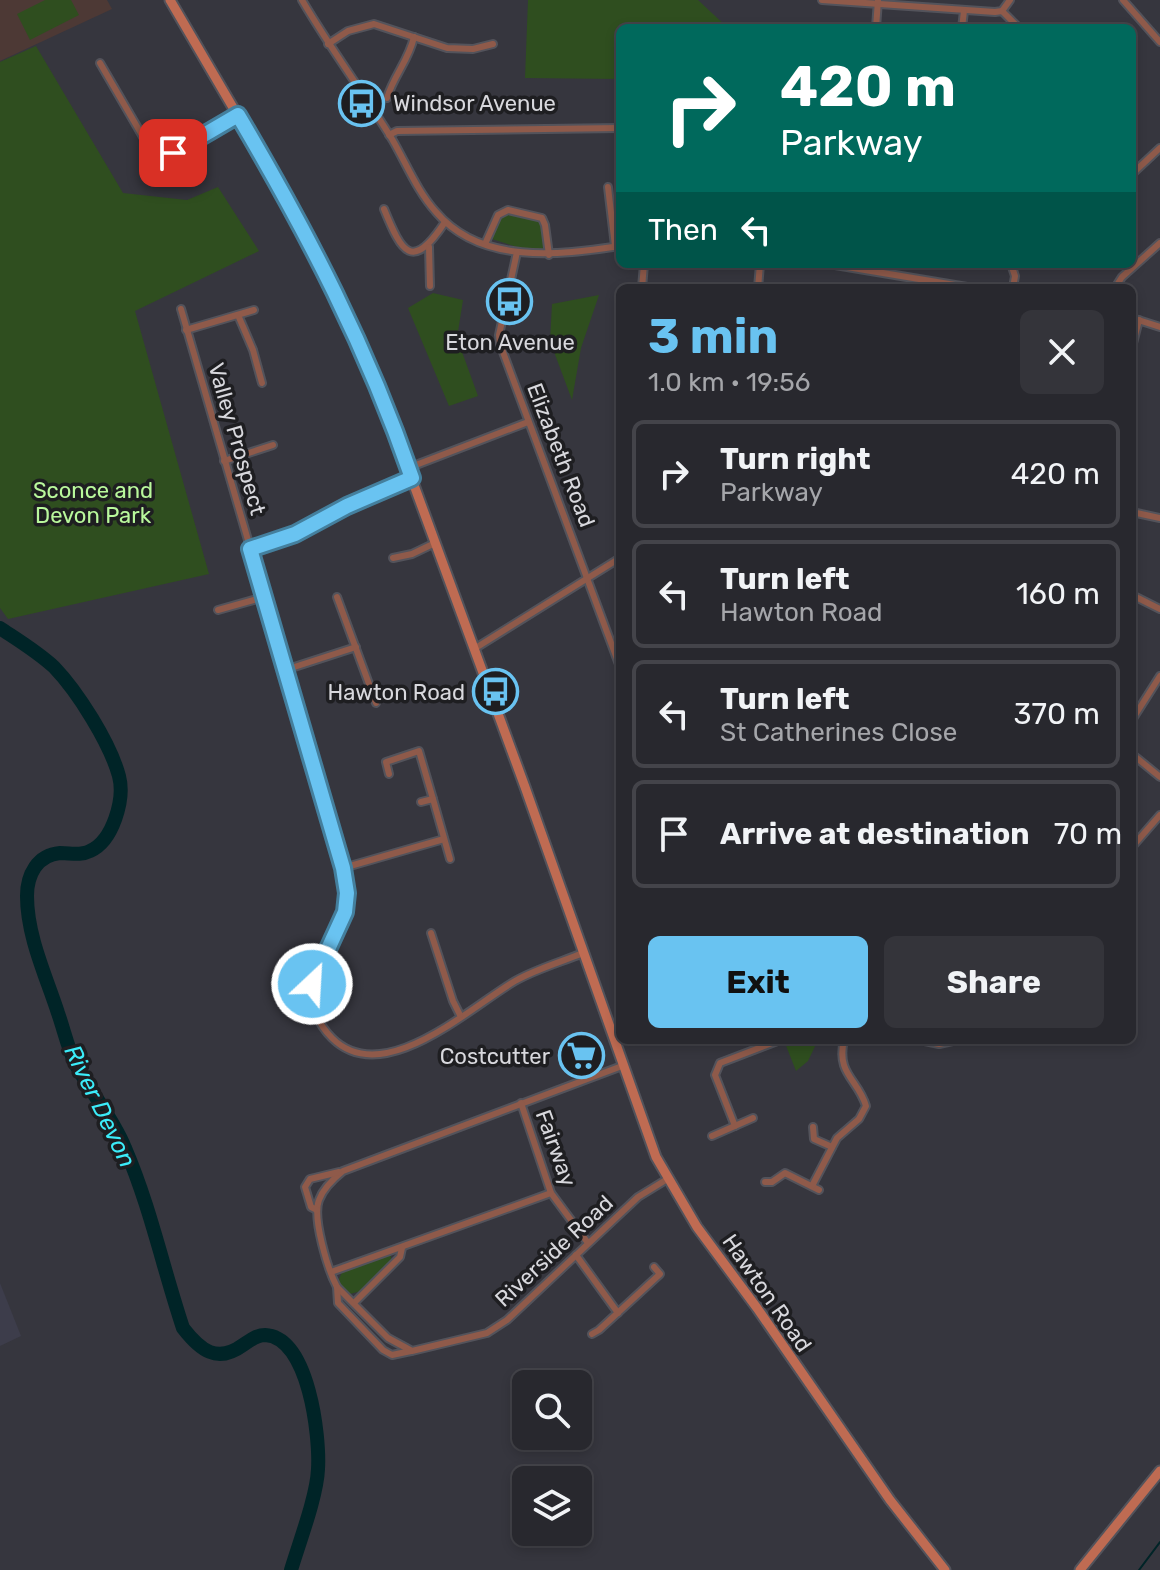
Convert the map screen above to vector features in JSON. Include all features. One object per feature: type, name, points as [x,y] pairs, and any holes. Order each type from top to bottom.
[{"type":"street","name":"Hawton Road","points":[[170,0],[295,214],[368,360],[583,953],[616,1032]]},
{"type":"street","points":[[302,0],[389,135],[425,199],[445,222],[468,238],[517,252],[549,255],[616,246]]},
{"type":"street","points":[[822,0],[1002,11],[1015,24]]},
{"type":"street","points":[[1002,11],[1010,0]]},
{"type":"street","points":[[1123,0],[1160,42]]},
{"type":"street","points":[[876,24],[878,3]]},
{"type":"street","points":[[962,24],[964,11]]},
{"type":"street","points":[[328,44],[361,26],[374,24],[458,49],[493,44]]},
{"type":"street","points":[[387,98],[392,81],[407,59],[414,37]]},
{"type":"street","points":[[100,63],[146,142],[164,154],[183,147],[238,115]]},
{"type":"street","points":[[105,73],[113,68]]},
{"type":"street","points":[[389,135],[397,131],[616,128]]},
{"type":"street","points":[[1136,170],[1160,148]]},
{"type":"street","points":[[608,187],[616,234]]},
{"type":"street","points":[[384,209],[402,247],[410,251],[429,247]]},
{"type":"street","points":[[485,244],[498,215],[508,210],[542,218],[549,255]]},
{"type":"street","points":[[430,286],[429,247],[445,222]]},
{"type":"street","points":[[1136,264],[1160,243]]},
{"type":"street","name":"Elizabeth Road","points":[[517,252],[499,335],[500,344],[616,656]]},
{"type":"street","points":[[868,268],[945,284]]},
{"type":"street","points":[[1118,284],[1132,268]]},
{"type":"street","name":"Valley Prospect","points":[[181,309],[343,868],[347,893],[345,912],[312,984],[316,1016],[325,1031],[354,1053],[375,1056],[398,1053],[522,977],[583,953]]},
{"type":"street","points":[[186,330],[254,310]]},
{"type":"street","points":[[238,315],[253,350],[262,383]]},
{"type":"street","points":[[1136,319],[1160,327]]},
{"type":"street","points":[[250,549],[295,534],[410,473],[528,422]]},
{"type":"street","points":[[224,461],[273,445]]},
{"type":"street","points":[[1136,513],[1160,518]]},
{"type":"street","points":[[393,558],[412,554],[435,543]]},
{"type":"street","points":[[474,649],[616,560]]},
{"type":"street","points":[[218,610],[264,597]]},
{"type":"street","points":[[337,597],[376,703]]},
{"type":"street","points":[[1136,597],[1160,609]]},
{"type":"street","points":[[285,670],[356,647]]},
{"type":"street","points":[[1136,714],[1160,676]]},
{"type":"street","points":[[389,774],[386,762],[419,751],[450,859]]},
{"type":"street","points":[[1136,757],[1160,777]]},
{"type":"street","points":[[421,802],[433,799]]},
{"type":"street","points":[[1136,842],[1160,815]]},
{"type":"street","points":[[343,868],[444,839]]},
{"type":"street","points":[[431,933],[460,1015]]},
{"type":"street","name":"Hawton Road","points":[[620,1044],[622,1066],[656,1157],[697,1227],[890,1500],[945,1570]]},
{"type":"street","points":[[735,1126],[715,1075],[716,1069],[720,1063],[769,1044]]},
{"type":"street","points":[[780,1044],[783,1052]]},
{"type":"street","points":[[770,1184],[785,1173],[815,1188],[837,1138],[870,1107],[847,1076],[841,1059],[843,1044]]},
{"type":"street","name":"Riverside Road","points":[[317,1210],[311,1207],[305,1187],[310,1179],[343,1171],[622,1066]]},
{"type":"street","name":"Fairway","points":[[521,1103],[551,1193],[588,1243]]},
{"type":"street","points":[[712,1136],[753,1118]]},
{"type":"street","points":[[813,1127],[814,1139]]},
{"type":"street","points":[[806,1136],[832,1147]]},
{"type":"street","name":"Riverside Road","points":[[343,1171],[332,1180],[318,1201],[317,1210],[320,1235],[337,1287],[338,1303],[383,1350],[392,1355],[493,1331],[638,1197],[669,1178]]},
{"type":"street","points":[[331,1272],[551,1193]]},
{"type":"street","points":[[354,1303],[400,1257],[402,1248]]},
{"type":"street","points":[[576,1255],[618,1313]]},
{"type":"street","points":[[592,1334],[660,1274],[654,1267]]},
{"type":"street","points":[[600,1286],[610,1279]]},
{"type":"street","name":"Riverside Road","points":[[337,1287],[388,1338],[412,1351]]},
{"type":"street","points":[[592,1323],[599,1330]]},
{"type":"street","points":[[1078,1570],[1160,1471]]},
{"type":"shaded area","points":[[0,0],[107,0],[112,9],[0,61]]},
{"type":"shaded area","points":[[0,1283],[21,1336],[0,1346]]},
{"type":"green space","points":[[45,0],[71,0],[79,15],[30,40],[17,14]]},
{"type":"green space","points":[[528,0],[698,0],[724,24],[616,24],[616,79],[525,78]]},
{"type":"green space","name":"Sconce and Devon Park","points":[[36,46],[123,193],[187,200],[218,187],[259,251],[135,311],[209,574],[8,619],[0,608],[0,62]]},
{"type":"green space","points":[[508,213],[540,220],[545,247],[542,250],[520,248],[492,239],[498,218]]},
{"type":"green space","points":[[433,293],[463,300],[457,338],[478,396],[449,406],[408,308]]},
{"type":"green space","points":[[599,295],[581,348],[572,400],[550,341],[552,304]]},
{"type":"green space","points":[[785,1044],[816,1044],[808,1061],[796,1071]]},
{"type":"green space","points":[[391,1256],[391,1260],[361,1291],[350,1294],[341,1286],[339,1279],[342,1272]]},
{"type":"waterway","name":"River Devon","points":[[0,628],[54,667],[83,704],[115,763],[120,796],[111,829],[90,851],[60,853],[39,862],[27,888],[30,926],[73,1059],[114,1126],[134,1170],[183,1328],[196,1343],[217,1354],[234,1351],[262,1335],[280,1340],[292,1352],[302,1370],[314,1413],[318,1469],[311,1506],[291,1570]]},
{"type":"waterway","points":[[1139,1570],[1160,1542]]},
{"type":"place","name":"Windsor Avenue","points":[[362,103]]},
{"type":"place","name":"Eton Avenue","points":[[510,301]]},
{"type":"place","name":"Hawton Road","points":[[496,692]]},
{"type":"place","name":"Costcutter","points":[[581,1056]]},
{"type":"route","points":[[173,153],[238,115],[292,207],[347,314],[368,360],[412,478],[376,492],[295,534],[250,549],[343,868],[347,893],[345,912],[312,984]]}]
